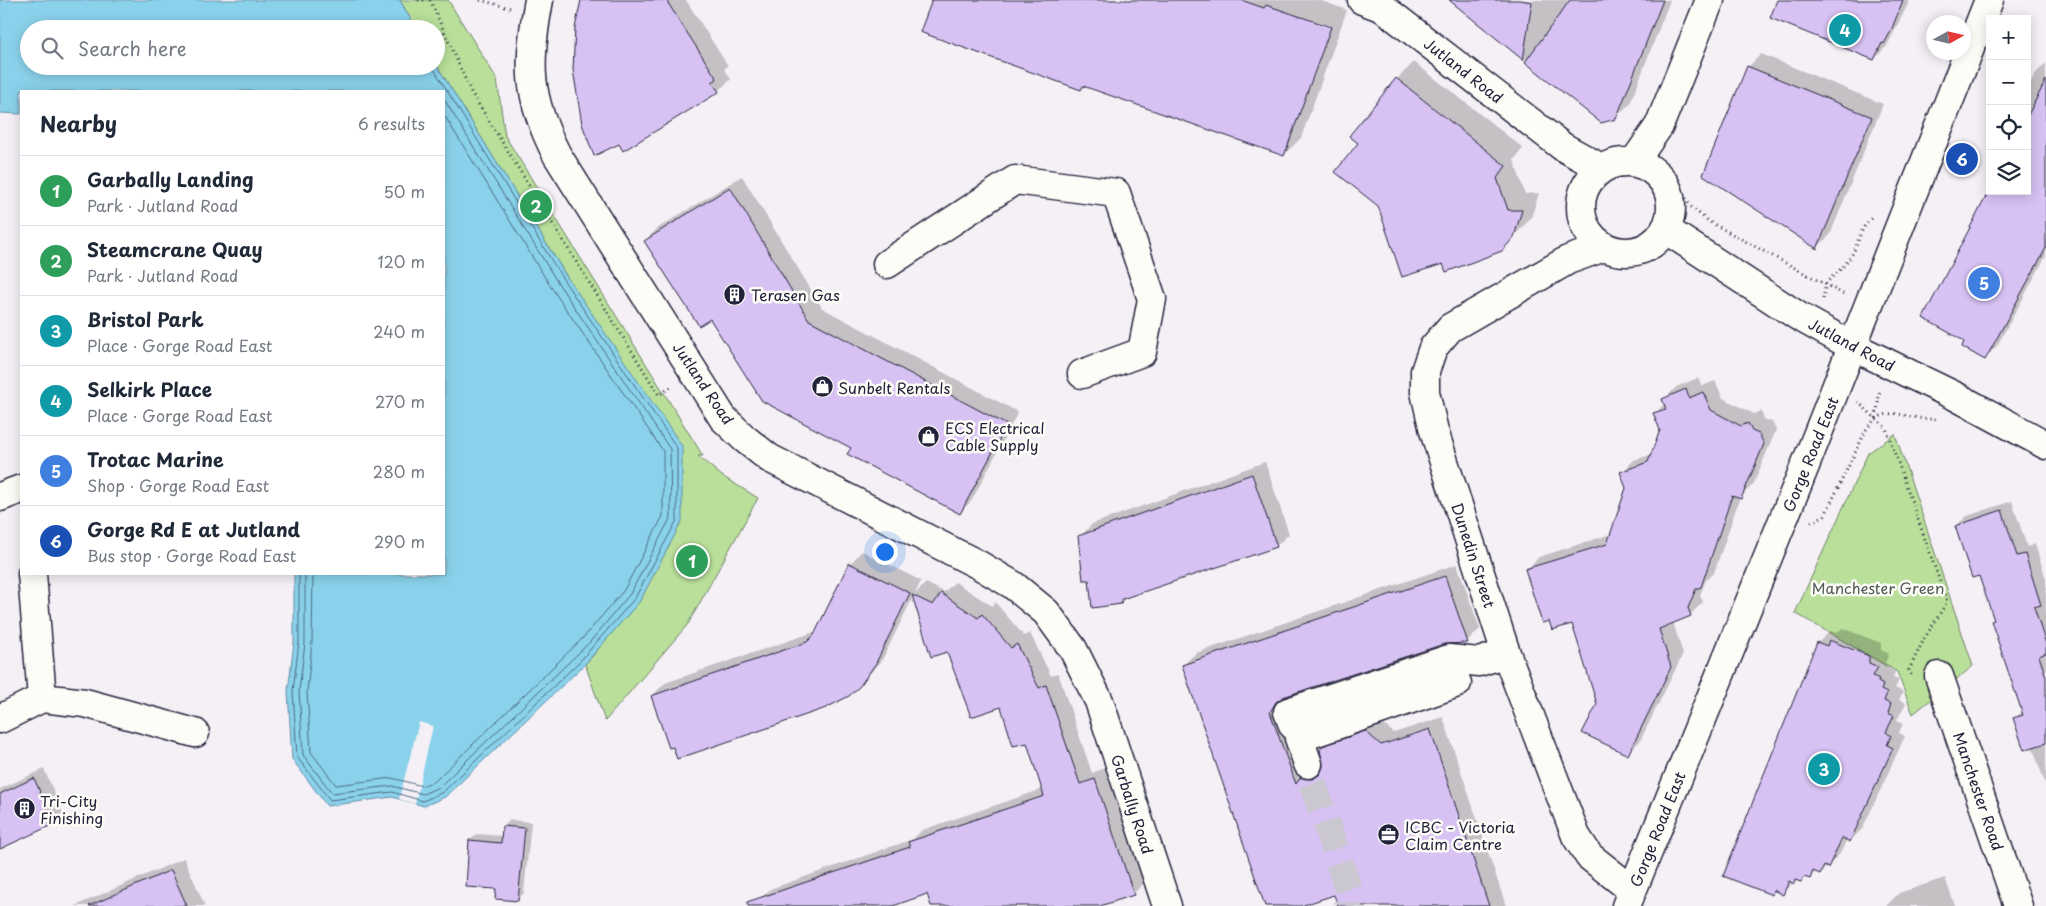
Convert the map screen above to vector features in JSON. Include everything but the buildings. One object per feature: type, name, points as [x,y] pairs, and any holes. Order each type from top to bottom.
[{"type":"street","name":"Jutland Road","points":[[539,0],[532,38],[530,67],[534,96],[543,127],[557,154],[724,418],[745,439],[769,458],[1013,585],[1046,612],[1073,649],[1099,701]]},
{"type":"street","name":"Jutland Road","points":[[1362,0],[1383,8],[1563,146],[1594,177]]},
{"type":"street","name":"Gorge Road East","points":[[1629,898],[1775,540],[1989,0]]},
{"type":"street","points":[[1634,162],[1659,126],[1706,1]]},
{"type":"street","points":[[1623,161],[1634,162],[1656,172],[1667,187],[1672,205],[1669,223],[1655,242],[1643,249],[1617,252],[1596,238],[1582,215],[1581,200],[1594,177],[1623,161]]},
{"type":"street","points":[[887,264],[1015,180],[1116,193],[1152,299],[1142,352],[1082,374]]},
{"type":"street","name":"Jutland Road","points":[[1666,229],[1798,316],[1852,346],[1957,397],[2046,445]]},
{"type":"street","name":"Dunedin Street","points":[[1596,238],[1568,260],[1450,328],[1433,348],[1426,371],[1425,392],[1434,431],[1506,653],[1576,836],[1589,856],[1629,898]]},
{"type":"street","points":[[0,497],[20,489]]},
{"type":"street","points":[[32,575],[42,698]]},
{"type":"street","points":[[1293,725],[1288,712],[1449,659],[1479,662],[1506,653]]},
{"type":"street","name":"Manchester Road","points":[[1940,676],[2018,906]]},
{"type":"street","points":[[1308,764],[1299,738],[1457,683]]},
{"type":"street","points":[[0,719],[42,698],[85,703],[195,733]]},
{"type":"street","name":"Garbally Road","points":[[1099,701],[1167,906]]},
{"type":"path","points":[[418,0],[429,0],[440,20]]},
{"type":"path","points":[[445,32],[472,92],[659,395],[664,391]]},
{"type":"path","points":[[1659,126],[1662,151],[1673,177],[1690,206],[1708,220],[1841,292]]},
{"type":"path","points":[[1823,299],[1826,283]]},
{"type":"path","points":[[1775,540],[1825,515],[1866,430],[1876,418],[1878,401]]},
{"type":"path","points":[[1866,409],[1886,428],[1947,602]]},
{"type":"green space","points":[[400,0],[448,0],[497,79],[505,136],[703,456],[698,456],[722,476],[758,498],[688,624],[605,721],[585,664],[598,650],[567,277],[443,75],[445,75],[445,20],[411,20]]},
{"type":"green space","name":"Manchester Green","points":[[1895,434],[1973,666],[1913,714],[1897,672],[1795,613],[1868,453]]},
{"type":"water","points":[[0,0],[400,0],[411,20],[20,20],[20,75],[443,75],[567,277],[682,446],[682,521],[640,601],[585,664],[445,797],[424,806],[392,797],[327,806],[292,759],[288,691],[294,642],[294,575],[445,575],[445,90],[20,90],[20,114],[0,113]]},
{"type":"pier","points":[[419,722],[433,726],[415,804],[399,799]]},
{"type":"tunnel","points":[[1299,743],[1350,894],[1348,906]]},
{"type":"place","name":"Selkirk Place","points":[[1845,30]]},
{"type":"place","name":"Gorge Rd E at Jutland","points":[[1962,159]]},
{"type":"place","name":"Steamcrane Quay","points":[[536,206]]},
{"type":"place","name":"Trotac Marine","points":[[1984,283]]},
{"type":"place","name":"Terasen Gas","points":[[735,294]]},
{"type":"place","name":"Sunbelt Rentals","points":[[822,387]]},
{"type":"place","name":"ECS Electrical Cable Supply","points":[[929,436]]},
{"type":"place","name":"Garbally Landing","points":[[692,561]]},
{"type":"place","name":"Bristol Park","points":[[1824,769]]},
{"type":"place","name":"Tri-City Finishing","points":[[24,809]]},
{"type":"place","name":"ICBC - Victoria Claim Centre","points":[[1389,835]]}]
